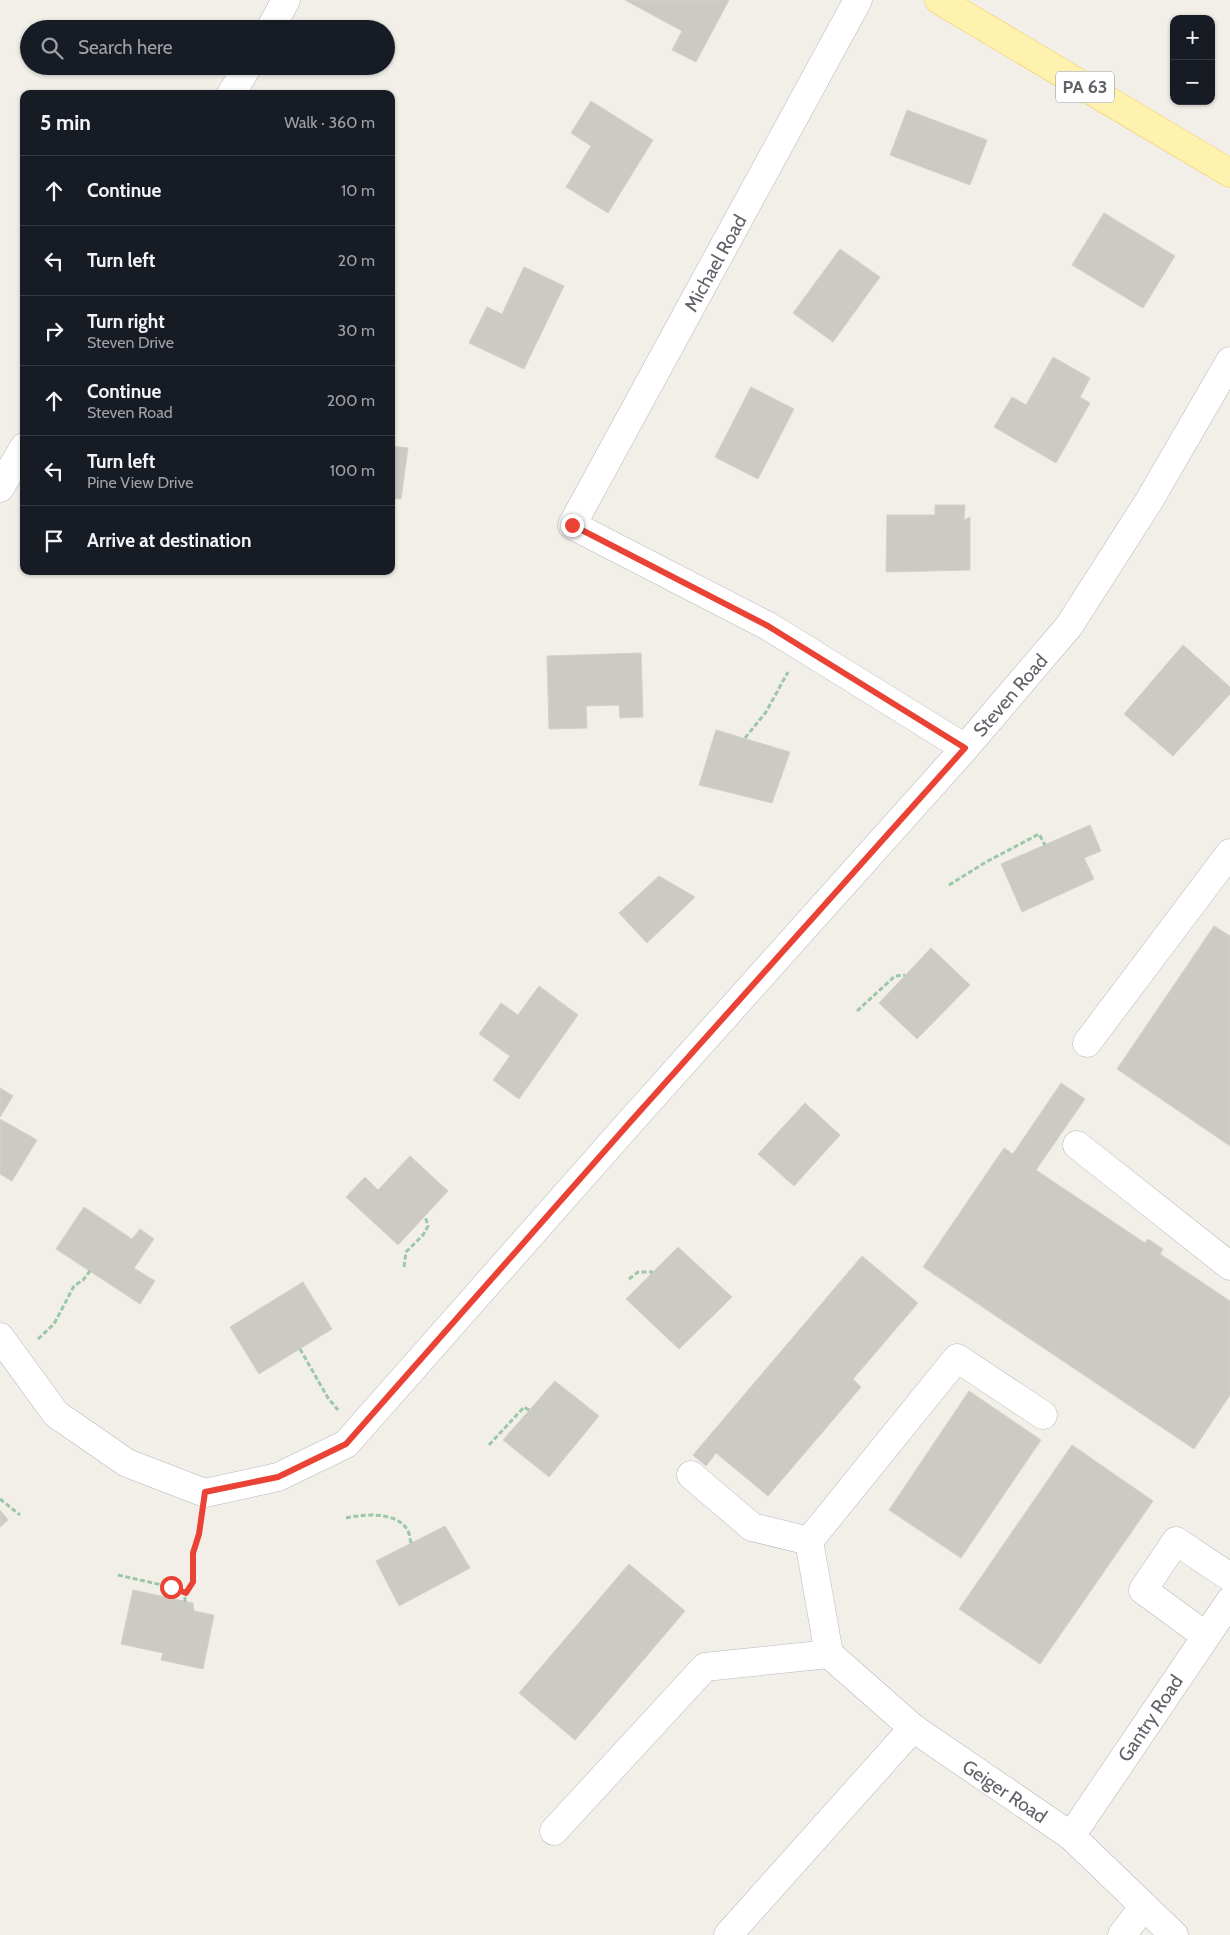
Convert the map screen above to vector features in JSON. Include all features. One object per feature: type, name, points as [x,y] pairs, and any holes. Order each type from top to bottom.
[{"type":"main road","name":"PA 63","points":[[939,0],[1230,173]]},
{"type":"street","points":[[275,20],[286,0]]},
{"type":"street","name":"Michael Road","points":[[801,646],[768,626],[572,525],[858,0]]},
{"type":"street","points":[[233,90],[243,75]]},
{"type":"street","name":"Steven Road","points":[[352,1438],[643,1108],[965,748],[1069,626],[1149,501],[1230,360]]},
{"type":"street","points":[[0,488],[20,454]]},
{"type":"street","points":[[801,646],[965,748]]},
{"type":"street","points":[[1087,1044],[1230,853]]},
{"type":"street","points":[[1077,1145],[1230,1266]]},
{"type":"street","points":[[0,1336],[56,1414],[126,1463],[205,1492],[278,1477],[352,1438]]},
{"type":"street","points":[[554,1831],[705,1667],[829,1654],[809,1541],[956,1358],[1043,1415]]},
{"type":"street","points":[[691,1475],[752,1527],[809,1541]]},
{"type":"street","points":[[1206,1636],[1143,1590],[1176,1541],[1230,1577]]},
{"type":"street","name":"Gantry Road","points":[[1071,1836],[1230,1601]]},
{"type":"street","name":"Geiger Road","points":[[829,1654],[913,1728],[1071,1836],[1174,1935]]},
{"type":"street","points":[[728,1935],[913,1728]]},
{"type":"street","points":[[1122,1935],[1144,1906]]},
{"type":"path","points":[[745,738],[766,712],[801,646]]},
{"type":"path","points":[[949,885],[986,862],[1039,834],[1045,846]]},
{"type":"path","points":[[857,1011],[896,976],[900,974],[905,975]]},
{"type":"path","points":[[404,1266],[406,1252],[423,1235],[428,1226],[425,1216]]},
{"type":"path","points":[[16,1358],[54,1324],[74,1286],[83,1280],[90,1271]]},
{"type":"path","points":[[629,1279],[638,1272],[653,1272]]},
{"type":"path","points":[[300,1349],[352,1438]]},
{"type":"path","points":[[489,1444],[524,1407],[529,1410]]},
{"type":"path","points":[[185,1602],[186,1593],[193,1582],[193,1553],[199,1534],[205,1492]]},
{"type":"path","points":[[0,1499],[20,1515]]},
{"type":"path","points":[[346,1518],[362,1514],[376,1514],[396,1520],[408,1530],[411,1543]]},
{"type":"path","points":[[118,1575],[171,1587],[186,1593]]},
{"type":"building","points":[[625,0],[729,0],[696,62],[672,50],[682,31]]},
{"type":"building","points":[[591,101],[653,140],[608,213],[566,187],[591,146],[571,133]]},
{"type":"building","points":[[907,110],[987,140],[970,185],[890,155]]},
{"type":"building","points":[[1104,213],[1175,256],[1143,308],[1072,265]]},
{"type":"building","points":[[840,249],[880,277],[833,342],[793,313]]},
{"type":"building","points":[[524,267],[564,286],[524,369],[469,343],[487,307],[502,314]]},
{"type":"building","points":[[1053,357],[1090,378],[1080,397],[1090,403],[1056,463],[994,427],[1012,397],[1026,405]]},
{"type":"building","points":[[751,387],[794,409],[758,479],[715,457]]},
{"type":"building","points":[[395,446],[408,448],[401,499],[395,498]]},
{"type":"building","points":[[935,505],[965,505],[964,520],[970,517],[970,570],[886,572],[887,515],[935,515]]},
{"type":"building","points":[[1183,645],[1230,687],[1230,694],[1173,756],[1124,714]]},
{"type":"building","points":[[641,653],[643,717],[620,718],[619,705],[586,706],[587,728],[549,729],[547,656]]},
{"type":"building","points":[[716,730],[790,752],[772,803],[699,785]]},
{"type":"building","points":[[1090,825],[1101,851],[1084,858],[1094,879],[1022,912],[1001,864]]},
{"type":"building","points":[[659,876],[695,897],[647,943],[619,913]]},
{"type":"building","points":[[1214,926],[1230,936],[1230,1146],[1117,1069]]},
{"type":"building","points":[[931,948],[970,985],[917,1039],[879,1003]]},
{"type":"building","points":[[539,986],[578,1015],[519,1099],[493,1080],[510,1056],[479,1034],[501,1003],[518,1015]]},
{"type":"building","points":[[1061,1083],[1085,1099],[1036,1170],[1145,1243],[1148,1239],[1163,1249],[1160,1254],[1230,1301],[1230,1395],[1194,1449],[923,1267],[1004,1148],[1013,1154]]},
{"type":"building","points":[[0,1088],[13,1096],[0,1117]]},
{"type":"building","points":[[805,1103],[840,1135],[794,1186],[758,1154]]},
{"type":"building","points":[[0,1119],[37,1140],[12,1181],[0,1174]]},
{"type":"building","points":[[410,1156],[448,1191],[398,1245],[346,1197],[365,1177],[378,1190]]},
{"type":"building","points":[[84,1207],[132,1239],[140,1229],[154,1239],[134,1268],[155,1281],[140,1304],[56,1249]]},
{"type":"building","points":[[678,1247],[732,1297],[679,1349],[626,1299]]},
{"type":"building","points":[[862,1256],[918,1303],[853,1379],[861,1387],[768,1496],[716,1453],[706,1466],[693,1455]]},
{"type":"building","points":[[303,1282],[332,1329],[259,1374],[230,1327]]},
{"type":"building","points":[[555,1381],[599,1416],[549,1477],[503,1440]]},
{"type":"building","points":[[969,1391],[1041,1440],[961,1558],[889,1510]]},
{"type":"building","points":[[1072,1445],[1153,1501],[1040,1664],[959,1609]]},
{"type":"building","points":[[0,1510],[8,1520],[0,1527]]},
{"type":"building","points":[[445,1526],[470,1568],[399,1606],[376,1561]]},
{"type":"building","points":[[629,1564],[685,1611],[575,1740],[519,1693]]},
{"type":"building","points":[[133,1590],[193,1603],[194,1611],[214,1615],[203,1669],[161,1660],[163,1653],[121,1644]]},
{"type":"route","points":[[171,1587],[186,1593],[193,1582],[193,1553],[199,1534],[205,1492],[278,1477],[346,1444],[632,1120],[965,748],[768,626],[572,525]]}]
